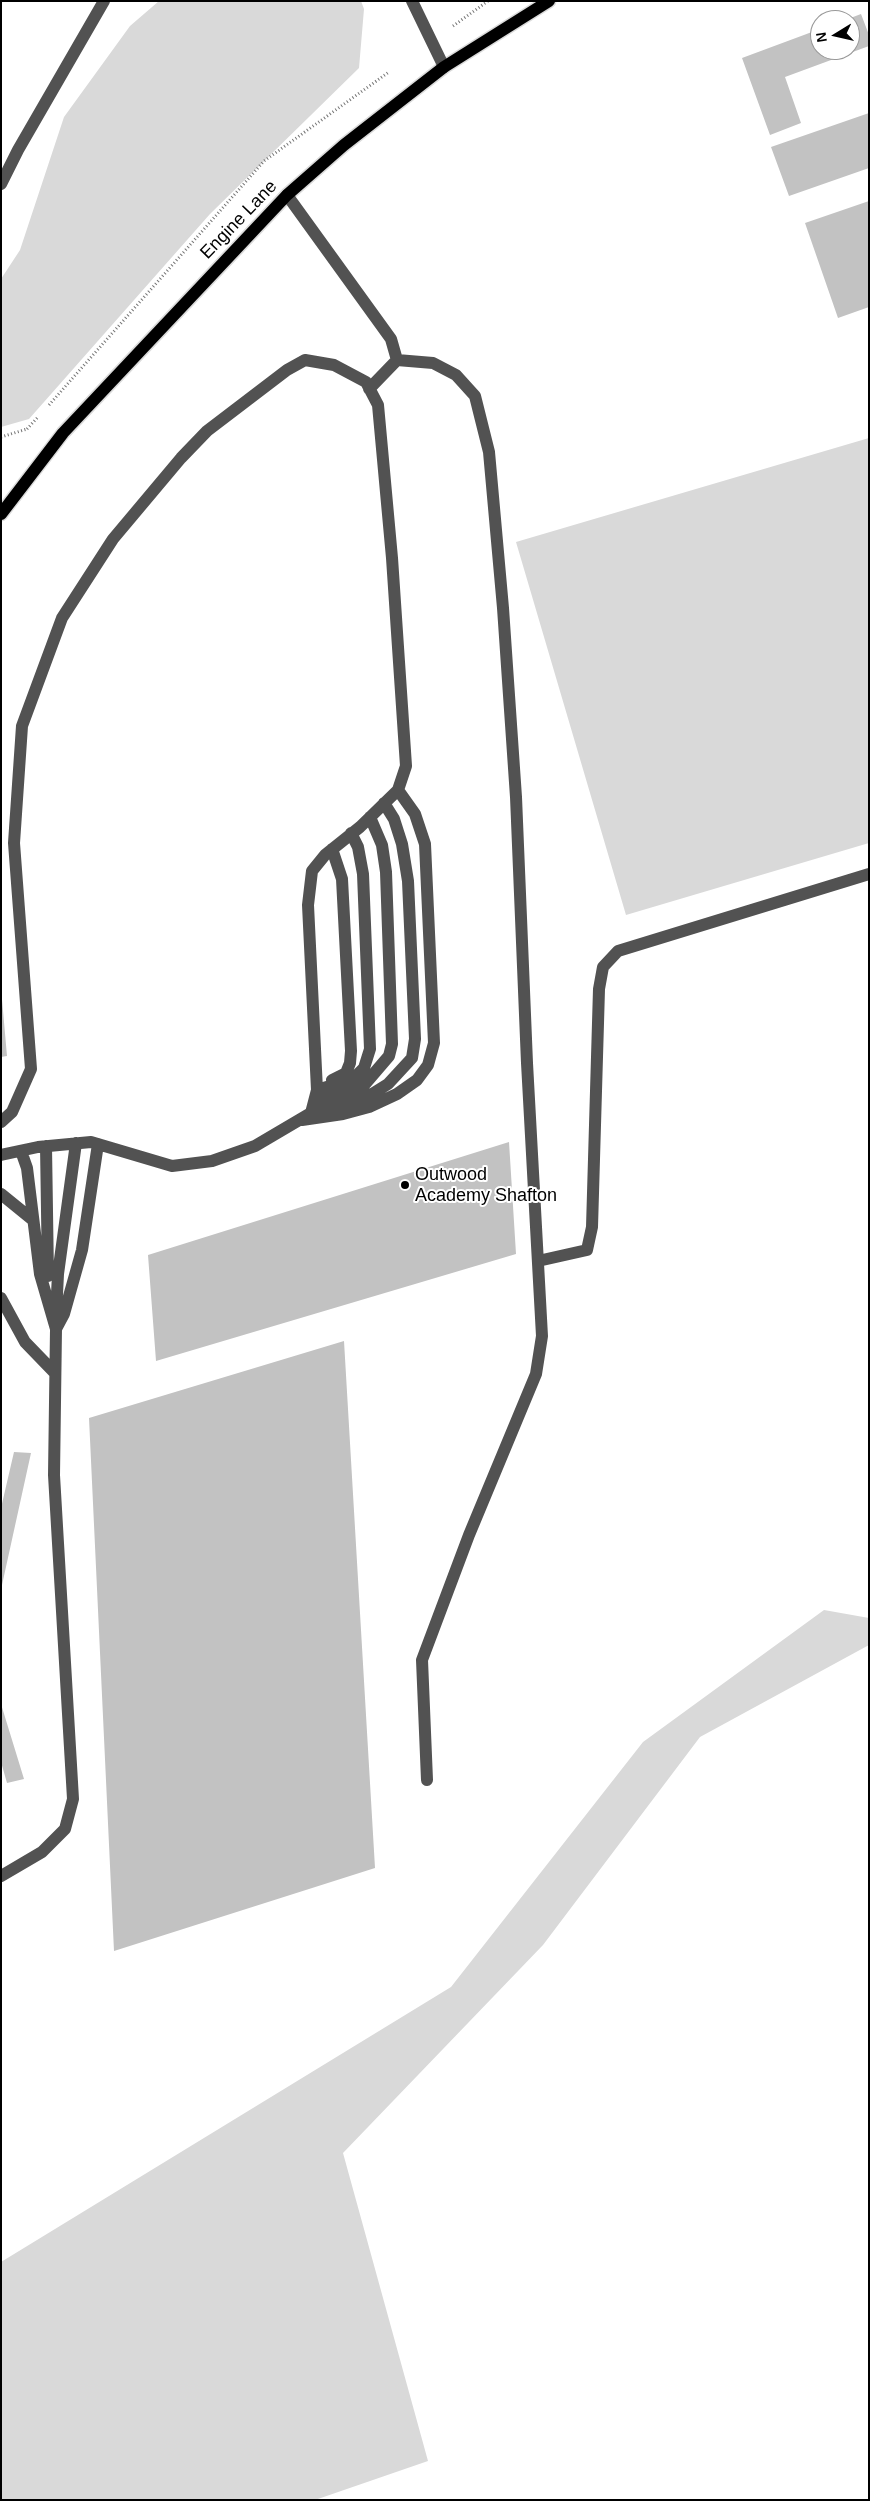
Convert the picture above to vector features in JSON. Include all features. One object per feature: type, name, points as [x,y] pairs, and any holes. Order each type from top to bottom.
[{"type":"main road","name":"Engine Lane","points":[[1,514],[63,433],[287,196],[344,145],[444,67],[549,1]]},
{"type":"street","points":[[1,184],[22,141],[104,1]]},
{"type":"street","points":[[412,1],[444,67]]},
{"type":"street","points":[[287,196],[391,339],[397,360]]},
{"type":"street","points":[[1,1122],[12,1112],[31,1069],[14,843],[22,726],[62,618],[113,539],[181,458],[207,431],[287,370],[305,360],[334,365],[366,382],[378,405],[406,738],[406,766],[398,790],[332,849],[312,871],[308,905],[315,1096],[311,1114],[255,1146],[212,1162],[172,1166],[91,1142],[46,1146],[1,1155]]},
{"type":"street","points":[[370,389],[397,360]]},
{"type":"street","points":[[397,360],[433,363],[456,375],[475,396],[489,452],[503,608],[516,797],[542,1336],[536,1374],[469,1535],[422,1660],[427,1780]]},
{"type":"street","points":[[302,1120],[343,1114],[369,1107],[397,1094],[417,1080],[428,1065],[434,1043],[425,844],[415,814],[398,790]]},
{"type":"street","points":[[315,1096],[350,1102],[372,1094],[388,1084],[412,1058],[415,1039],[408,880],[402,844],[394,819],[384,803]]},
{"type":"street","points":[[315,1096],[334,1097],[365,1084],[389,1056],[392,1044],[386,872],[382,845],[370,817]]},
{"type":"street","points":[[315,1096],[353,1078],[364,1068],[370,1049],[363,874],[358,847],[351,833]]},
{"type":"street","points":[[315,1096],[346,1073],[350,1064],[342,879],[332,849]]},
{"type":"street","points":[[538,1260],[587,1250],[592,1226],[599,989],[603,967],[618,950],[869,874]]},
{"type":"street","points":[[1,1876],[42,1852],[65,1829],[73,1799],[54,1475],[54,1372],[58,1274],[76,1143]]},
{"type":"street","points":[[56,1329],[64,1314],[82,1250],[98,1144]]},
{"type":"street","points":[[46,1146],[47,1268],[56,1329]]},
{"type":"street","points":[[21,1151],[26,1168],[40,1274],[56,1329]]},
{"type":"street","points":[[1,1194],[33,1220]]},
{"type":"street","points":[[1,1298],[25,1342],[54,1372]]},
{"type":"shaded area","points":[[159,1],[361,1],[364,9],[359,68],[210,214],[29,419],[1,427],[1,279],[20,250],[64,117],[130,26]]},
{"type":"shaded area","points":[[869,438],[869,843],[626,915],[516,542]]},
{"type":"shaded area","points":[[824,1610],[869,1618],[869,1645],[700,1737],[543,1945],[343,2153],[428,2461],[315,2500],[1,2500],[1,2262],[451,1987],[643,1742]]},
{"type":"building","points":[[860,14],[869,35],[869,46],[860,49]]},
{"type":"building","points":[[810,33],[810,60],[831,60],[785,77],[801,123],[770,135],[742,58]]},
{"type":"building","points":[[869,113],[869,168],[789,196],[771,147]]},
{"type":"building","points":[[869,201],[869,307],[838,318],[805,223]]},
{"type":"building","points":[[1,988],[7,1056],[1,1057]]},
{"type":"building","points":[[509,1142],[516,1254],[156,1361],[148,1255]]},
{"type":"building","points":[[344,1341],[375,1868],[114,1951],[89,1418]]},
{"type":"building","points":[[14,1452],[31,1453],[2,1585],[1,1508]]},
{"type":"building","points":[[1,1704],[24,1779],[7,1783],[1,1762]]},
{"type":"place","name":"Outwood Academy Shafton","points":[[405,1185]]}]
